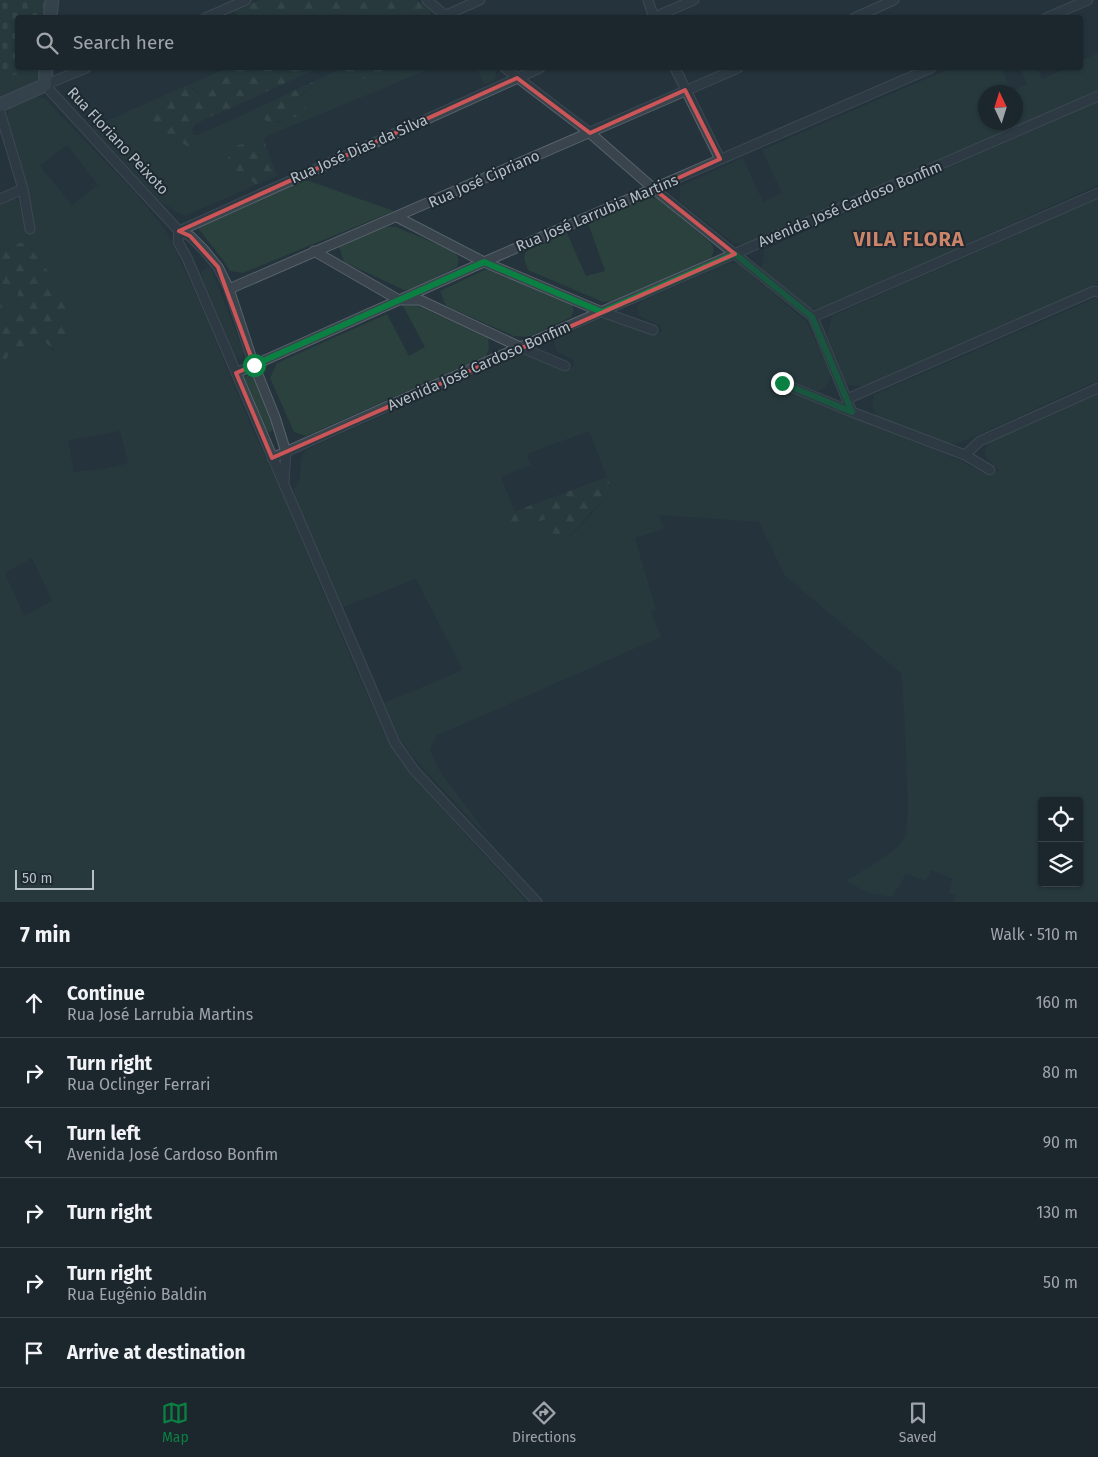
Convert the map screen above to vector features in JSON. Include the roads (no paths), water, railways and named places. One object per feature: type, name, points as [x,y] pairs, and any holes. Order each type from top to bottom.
[{"type":"street","points":[[50,15],[52,0]]},
{"type":"street","points":[[211,15],[246,0]]},
{"type":"street","points":[[427,0],[446,15]]},
{"type":"street","points":[[449,15],[480,0]]},
{"type":"street","points":[[648,0],[652,15]]},
{"type":"street","points":[[658,15],[694,0]]},
{"type":"street","points":[[861,15],[894,0]]},
{"type":"street","points":[[1051,15],[1070,3],[1088,0]]},
{"type":"street","name":"Rua Floriano Peixoto","points":[[46,70],[44,85],[179,231],[190,236],[218,267],[229,289],[286,452],[284,484]]},
{"type":"street","points":[[0,105],[81,70]]},
{"type":"street","points":[[507,70],[590,133],[654,189],[812,317],[852,412]]},
{"type":"street","name":"Rua José Dias da Silva","points":[[179,231],[535,70]]},
{"type":"street","points":[[676,70],[720,159]]},
{"type":"street","name":"Rua José Cipriano","points":[[229,289],[733,70]]},
{"type":"street","name":"Rua José Larrubia Martins","points":[[236,373],[484,262],[926,70]]},
{"type":"street","name":"Avenida José Cardoso Bonfim","points":[[272,458],[1098,96]]},
{"type":"street","points":[[0,112],[23,189],[30,229]]},
{"type":"street","points":[[0,199],[23,189]]},
{"type":"street","points":[[812,317],[1098,193]]},
{"type":"street","points":[[397,217],[484,262],[602,312],[653,330]]},
{"type":"street","points":[[179,231],[178,242],[396,743],[414,770],[537,902]]},
{"type":"street","points":[[314,251],[399,300],[420,300],[520,348],[565,366]]},
{"type":"street","points":[[847,399],[1094,291],[1098,292]]},
{"type":"street","points":[[782,383],[965,455],[990,470]]},
{"type":"street","points":[[965,455],[980,441],[1098,388]]},
{"type":"district","name":"VILA FLORA","points":[[909,239]]}]
